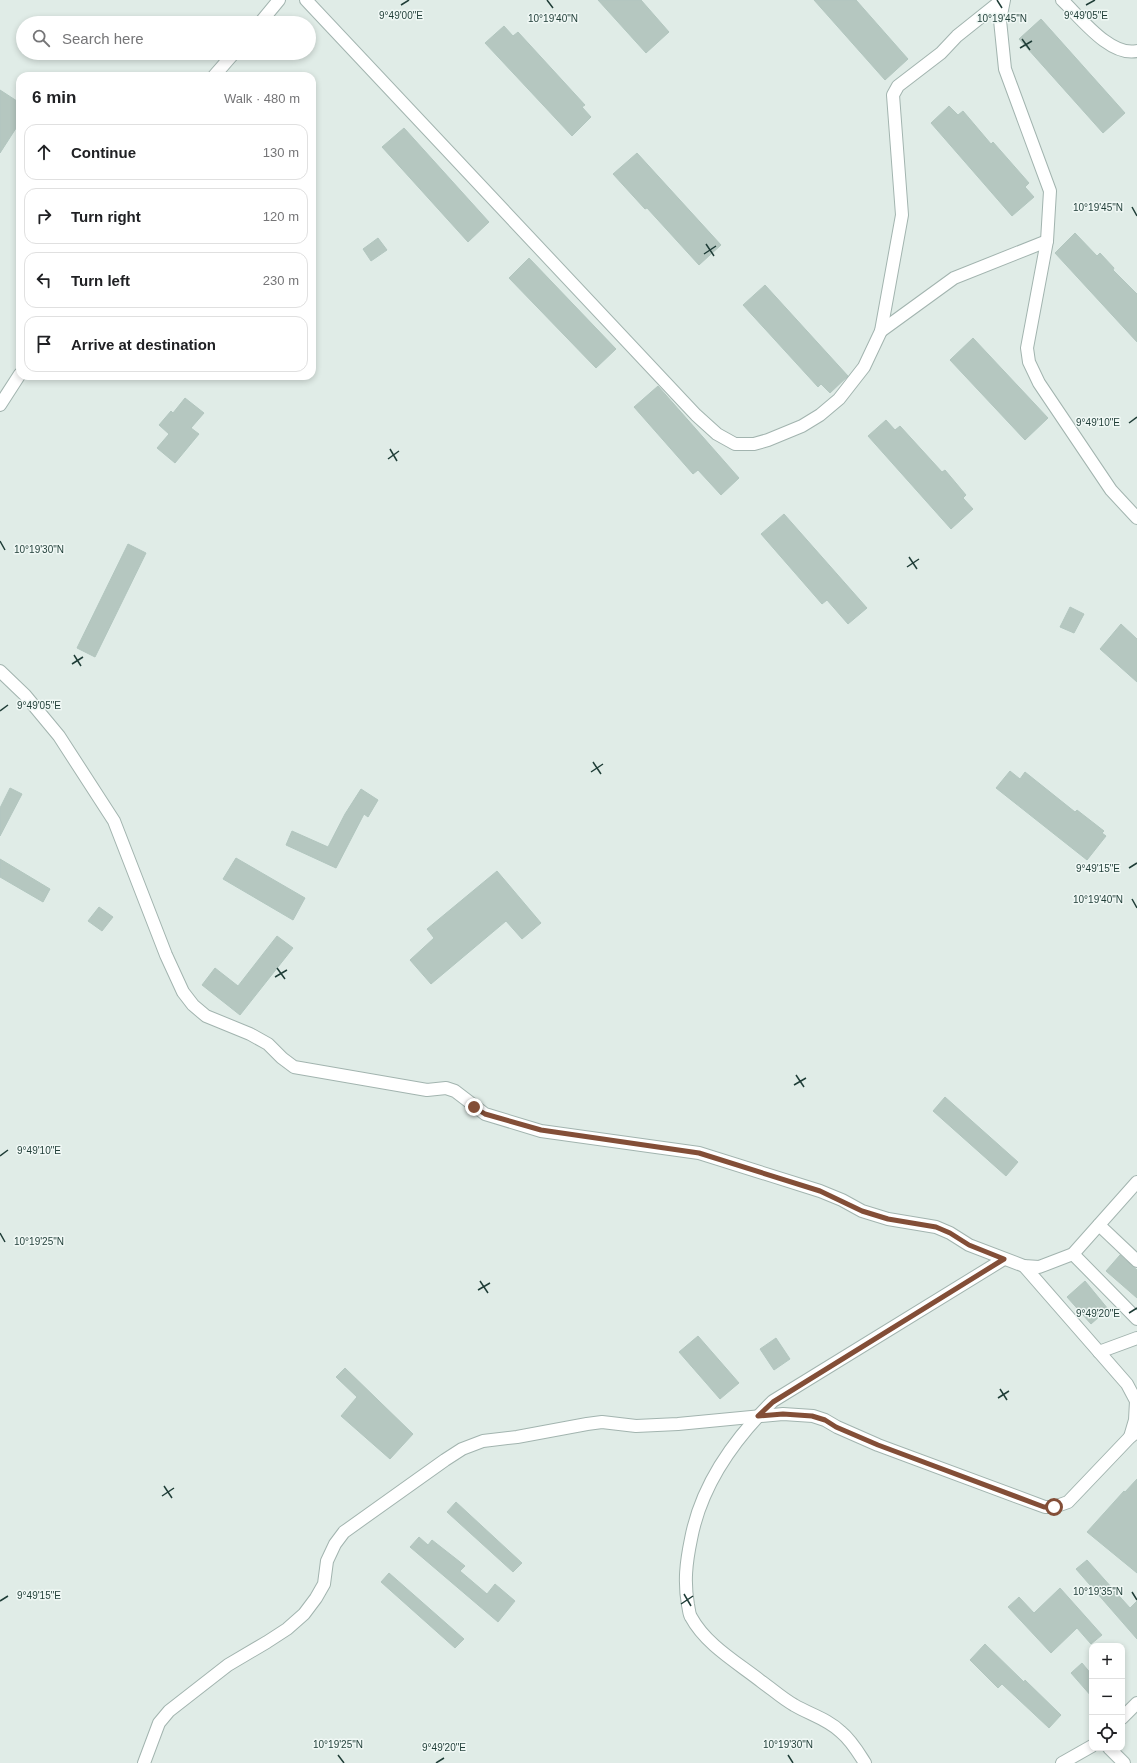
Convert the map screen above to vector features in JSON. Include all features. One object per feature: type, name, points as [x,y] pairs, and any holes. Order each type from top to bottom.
[{"type":"street","points":[[266,16],[280,0]]},
{"type":"street","points":[[306,0],[685,404],[717,434],[735,444],[754,444],[802,426],[820,415],[839,399],[864,367],[882,331],[902,215],[893,95],[898,86],[941,53],[957,36],[1003,0]]},
{"type":"street","points":[[1003,0],[1000,20],[1005,69],[1050,191],[1047,241],[1027,348],[1029,362],[1039,383],[1111,490],[1137,518]]},
{"type":"street","points":[[1062,0],[1105,42],[1121,51],[1137,51]]},
{"type":"street","points":[[217,72],[228,60]]},
{"type":"street","points":[[882,331],[954,278],[1047,241]]},
{"type":"street","points":[[0,405],[16,380]]},
{"type":"street","points":[[0,671],[25,695],[59,736],[114,821],[182,992],[193,1005],[206,1016],[256,1037],[268,1044],[282,1058],[294,1067],[427,1090],[446,1088],[455,1091],[485,1114],[541,1130],[699,1153],[820,1191],[862,1211],[888,1219],[936,1227],[950,1233],[969,1245],[1024,1266],[1039,1267],[1073,1254],[1137,1182]]},
{"type":"street","points":[[1099,1225],[1137,1261]]},
{"type":"street","points":[[1073,1254],[1137,1320]]},
{"type":"street","points":[[865,1763],[841,1732],[827,1722],[793,1705],[726,1655],[703,1633],[690,1616],[686,1593],[685,1566],[699,1507],[710,1483],[734,1445],[758,1416],[773,1402],[1004,1259]]},
{"type":"street","points":[[144,1763],[159,1723],[169,1711],[228,1665],[287,1629],[304,1614],[324,1584],[327,1561],[335,1544],[344,1532],[462,1450],[483,1442],[602,1422],[636,1426],[678,1424],[783,1414],[812,1416],[825,1420],[836,1427],[878,1445],[1044,1507],[1054,1507],[1068,1502],[1133,1435],[1136,1401],[1127,1384],[1024,1266]]},
{"type":"street","points":[[1099,1352],[1137,1338]]},
{"type":"street","points":[[1125,1715],[1137,1703]]},
{"type":"street","points":[[1062,1763],[1089,1748]]},
{"type":"street","points":[[1112,1751],[1124,1763]]},
{"type":"building","points":[[598,0],[641,0],[669,32],[646,53]]},
{"type":"building","points":[[814,0],[856,0],[908,59],[885,80]]},
{"type":"building","points":[[1041,19],[1125,113],[1103,133],[1019,39]]},
{"type":"building","points":[[504,26],[513,36],[518,32],[585,105],[582,107],[591,117],[572,136],[485,43]]},
{"type":"building","points":[[0,90],[16,100],[16,128],[0,153]]},
{"type":"building","points":[[949,106],[958,115],[963,111],[991,144],[993,142],[1029,183],[1025,187],[1034,197],[1012,216],[931,123]]},
{"type":"building","points":[[404,128],[489,222],[468,242],[382,147]]},
{"type":"building","points":[[637,153],[721,245],[699,265],[647,208],[645,209],[613,174]]},
{"type":"building","points":[[1075,233],[1097,256],[1100,253],[1114,268],[1113,270],[1137,294],[1137,342],[1055,253]]},
{"type":"building","points":[[378,238],[387,250],[371,261],[363,249]]},
{"type":"building","points":[[529,258],[616,349],[596,368],[509,278]]},
{"type":"building","points":[[765,285],[848,376],[830,393],[821,384],[818,387],[743,305]]},
{"type":"building","points":[[973,338],[1048,418],[1025,440],[950,360]]},
{"type":"building","points":[[658,386],[739,478],[721,495],[698,470],[693,474],[634,407]]},
{"type":"building","points":[[185,398],[204,413],[191,428],[199,434],[175,463],[157,448],[169,434],[159,425],[171,411],[173,413]]},
{"type":"building","points":[[886,420],[895,430],[900,426],[942,472],[945,470],[966,495],[963,498],[973,509],[951,529],[868,436]]},
{"type":"building","points":[[784,514],[867,608],[848,624],[827,600],[822,604],[761,534]]},
{"type":"building","points":[[128,544],[146,553],[95,657],[77,648]]},
{"type":"building","points":[[1070,607],[1084,614],[1074,633],[1060,627]]},
{"type":"building","points":[[1121,624],[1137,639],[1137,682],[1100,649]]},
{"type":"building","points":[[1010,771],[1020,779],[1025,772],[1075,812],[1077,810],[1104,831],[1102,833],[1106,836],[1087,860],[996,788]]},
{"type":"building","points":[[10,788],[22,794],[0,836],[0,808]]},
{"type":"building","points":[[361,789],[378,800],[368,817],[364,814],[336,868],[286,845],[292,831],[328,847],[345,814]]},
{"type":"building","points":[[236,858],[305,898],[293,920],[223,879]]},
{"type":"building","points":[[0,859],[50,889],[43,902],[0,877]]},
{"type":"building","points":[[497,871],[541,923],[522,939],[506,921],[431,984],[410,960],[434,938],[427,929]]},
{"type":"building","points":[[99,907],[113,917],[102,931],[88,921]]},
{"type":"building","points":[[277,936],[293,948],[240,1015],[202,985],[215,968],[238,986]]},
{"type":"building","points":[[945,1097],[1018,1162],[1006,1176],[933,1111]]},
{"type":"building","points":[[1120,1255],[1137,1270],[1137,1298],[1106,1271]]},
{"type":"building","points":[[1085,1281],[1108,1309],[1091,1324],[1067,1297]]},
{"type":"building","points":[[698,1336],[739,1383],[720,1399],[679,1352]]},
{"type":"building","points":[[776,1338],[790,1359],[774,1370],[760,1349]]},
{"type":"building","points":[[345,1368],[413,1434],[390,1459],[341,1416],[357,1397],[336,1377]]},
{"type":"building","points":[[1137,1479],[1137,1573],[1087,1532],[1124,1491],[1125,1492]]},
{"type":"building","points":[[456,1502],[522,1563],[513,1572],[447,1512]]},
{"type":"building","points":[[419,1537],[428,1545],[432,1540],[465,1566],[460,1571],[487,1594],[495,1584],[515,1601],[498,1622],[410,1547]]},
{"type":"building","points":[[1087,1560],[1130,1608],[1137,1601],[1137,1639],[1076,1569]]},
{"type":"building","points":[[389,1573],[464,1639],[455,1648],[381,1582]]},
{"type":"building","points":[[1060,1588],[1102,1635],[1090,1643],[1077,1628],[1051,1653],[1008,1607],[1019,1597],[1034,1613]]},
{"type":"building","points":[[985,1644],[1061,1715],[1049,1728],[1002,1684],[998,1688],[970,1660]]},
{"type":"building","points":[[1082,1663],[1089,1671],[1089,1694],[1071,1673]]},
{"type":"route","points":[[474,1107],[485,1114],[541,1130],[699,1153],[820,1191],[842,1200],[862,1211],[888,1219],[936,1227],[950,1233],[969,1245],[1004,1259],[773,1402],[758,1416],[783,1414],[812,1416],[825,1420],[836,1427],[878,1445],[1044,1507],[1054,1507]]}]
